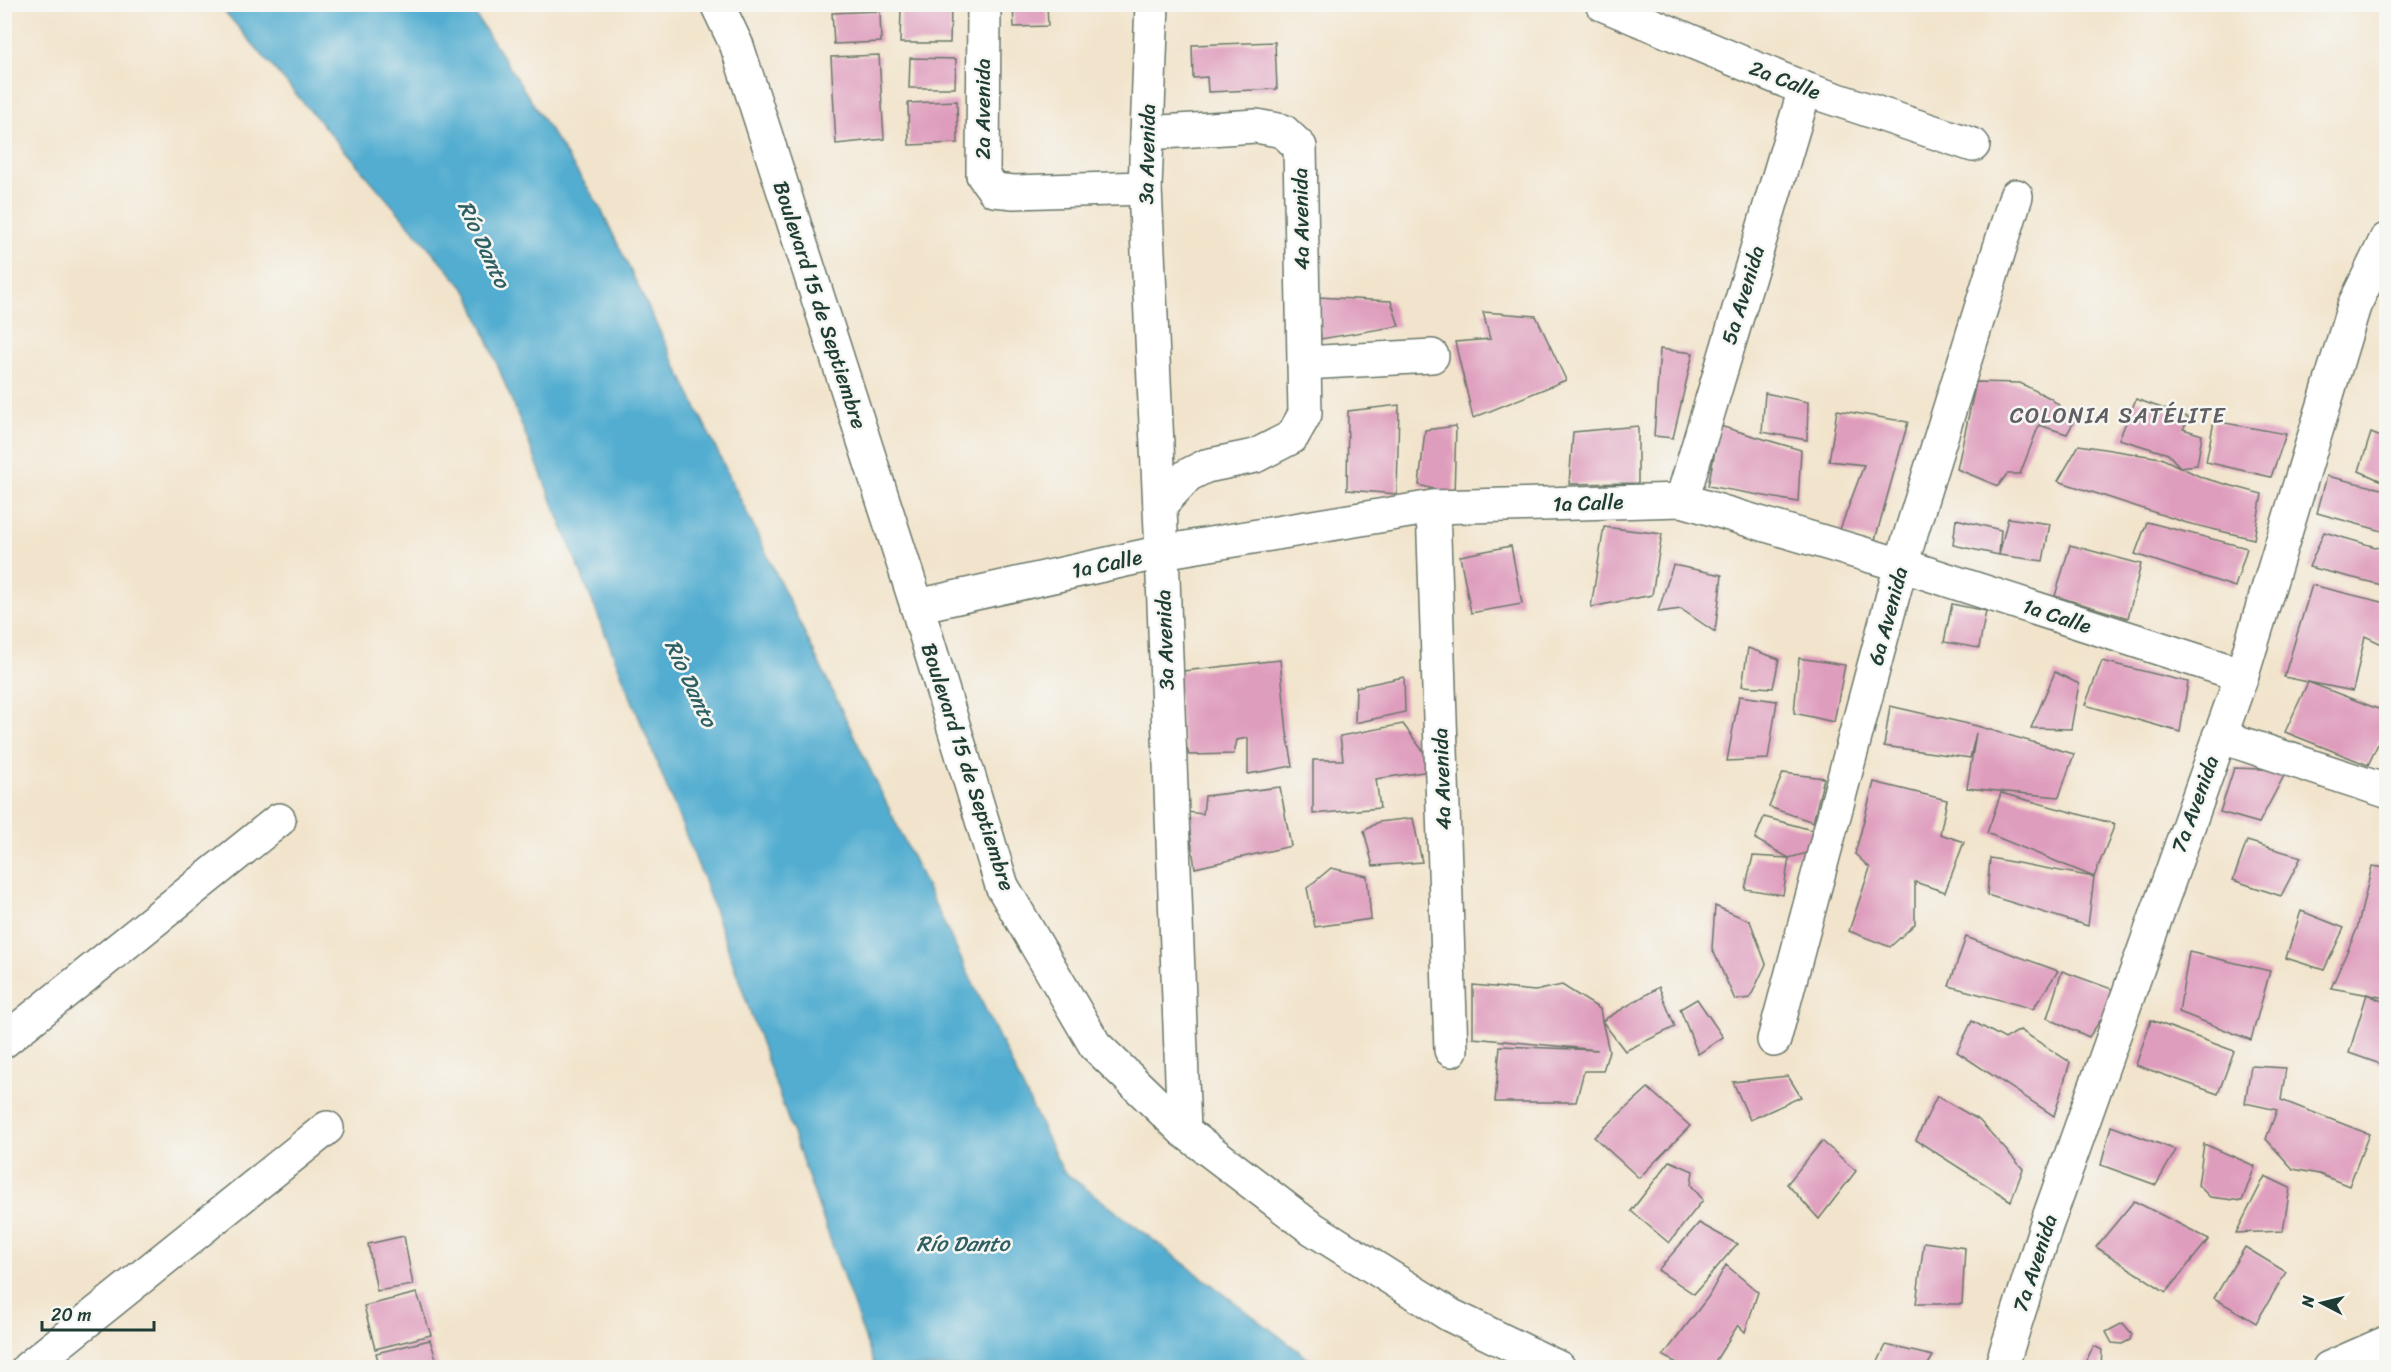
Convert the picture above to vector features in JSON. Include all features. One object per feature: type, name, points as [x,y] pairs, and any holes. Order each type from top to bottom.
[{"type":"street","name":"Boulevard 15 de Septiembre","points":[[717,4],[737,46],[917,606],[1002,886],[1095,1045],[1184,1131],[1310,1227],[1450,1315],[1559,1368]]},
{"type":"street","name":"2a Avenida","points":[[984,4],[983,175],[994,190],[1014,192],[1145,188]]},
{"type":"street","name":"3a Avenida","points":[[1152,4],[1145,188],[1162,552],[1184,1131]]},
{"type":"street","name":"2a Calle","points":[[1602,4],[1805,89],[1973,145]]},
{"type":"street","name":"5a Avenida","points":[[1682,500],[1805,89]]},
{"type":"street","name":"4a Avenida","points":[[1147,133],[1256,126],[1283,131],[1300,147],[1305,414],[1292,436],[1255,456],[1206,466],[1188,476],[1160,505]]},
{"type":"street","name":"6a Avenida","points":[[1774,1040],[1901,565],[2016,196]]},
{"type":"street","name":"7a Avenida","points":[[2001,1368],[2046,1226],[2242,675],[2354,306],[2386,240]]},
{"type":"street","points":[[1304,363],[1432,356]]},
{"type":"street","name":"1a Calle","points":[[917,606],[1162,552],[1433,507],[1682,500],[1901,565],[2242,675]]},
{"type":"street","name":"4a Avenida","points":[[1433,507],[1451,1050]]},
{"type":"street","points":[[2220,736],[2386,791]]},
{"type":"street","points":[[4,1041],[279,820]]},
{"type":"street","points":[[28,1368],[327,1128]]},
{"type":"street","points":[[2329,1368],[2386,1344]]},
{"type":"water","name":"Río Danto","points":[[219,5],[469,5],[600,207],[1063,1171],[1309,1359],[1327,1367],[875,1367],[702,875],[469,294]]},
{"type":"building","points":[[1013,4],[1047,4],[1048,26],[1014,27]]},
{"type":"building","points":[[901,9],[951,10],[950,43],[900,43]]},
{"type":"building","points":[[880,11],[881,42],[834,44],[832,13]]},
{"type":"building","points":[[1275,42],[1277,89],[1208,92],[1207,77],[1193,78],[1192,45]]},
{"type":"building","points":[[879,55],[884,139],[836,144],[831,57]]},
{"type":"building","points":[[910,58],[956,59],[955,88],[909,88]]},
{"type":"building","points":[[957,101],[958,143],[909,145],[908,103]]},
{"type":"building","points":[[1317,297],[1391,301],[1399,326],[1321,339]]},
{"type":"building","points":[[1483,312],[1536,316],[1566,380],[1473,418],[1455,342],[1490,339]]},
{"type":"building","points":[[1660,349],[1693,353],[1673,438],[1654,436]]},
{"type":"building","points":[[1976,382],[2020,383],[2050,398],[2075,419],[2067,434],[2039,425],[2020,474],[2007,474],[1998,486],[1957,469]]},
{"type":"building","points":[[1765,393],[1808,402],[1807,440],[1762,432]]},
{"type":"building","points":[[2136,399],[2190,418],[2183,429],[2202,435],[2197,465],[2180,467],[2168,454],[2119,439]]},
{"type":"building","points":[[1399,405],[1397,494],[1347,490],[1348,411]]},
{"type":"building","points":[[1837,410],[1908,422],[1875,540],[1839,532],[1864,465],[1829,461]]},
{"type":"building","points":[[2214,421],[2286,434],[2271,477],[2206,462]]},
{"type":"building","points":[[1456,426],[1454,495],[1419,485],[1425,430]]},
{"type":"building","points":[[1638,426],[1638,483],[1569,484],[1573,432]]},
{"type":"building","points":[[1720,426],[1801,450],[1798,502],[1708,486]]},
{"type":"building","points":[[2371,433],[2386,439],[2386,483],[2359,471]]},
{"type":"building","points":[[2079,445],[2161,458],[2203,478],[2262,494],[2254,539],[2187,523],[2058,481]]},
{"type":"building","points":[[2327,476],[2386,490],[2386,532],[2317,513]]},
{"type":"building","points":[[2008,518],[2050,524],[2043,561],[1999,555]]},
{"type":"building","points":[[1956,519],[2001,530],[1999,555],[1953,545]]},
{"type":"building","points":[[2147,522],[2247,548],[2235,587],[2135,554]]},
{"type":"building","points":[[1604,527],[1662,534],[1652,595],[1591,607]]},
{"type":"building","points":[[2324,532],[2386,550],[2386,586],[2309,567]]},
{"type":"building","points":[[2070,545],[2141,564],[2128,618],[2055,596]]},
{"type":"building","points":[[1511,546],[1522,604],[1471,613],[1460,556]]},
{"type":"building","points":[[1673,565],[1722,575],[1715,632],[1681,609],[1658,612]]},
{"type":"building","points":[[2312,585],[2386,603],[2386,646],[2365,636],[2353,691],[2284,677]]},
{"type":"building","points":[[1952,604],[1986,611],[1979,648],[1944,642]]},
{"type":"building","points":[[1748,648],[1779,659],[1773,688],[1742,686]]},
{"type":"building","points":[[1799,658],[1845,665],[1834,722],[1794,713]]},
{"type":"building","points":[[1280,660],[1287,733],[1293,766],[1248,774],[1248,738],[1237,740],[1234,754],[1189,755],[1182,733],[1175,672]]},
{"type":"building","points":[[2102,661],[2188,682],[2180,732],[2085,705]]},
{"type":"building","points":[[2055,672],[2079,684],[2071,729],[2031,728]]},
{"type":"building","points":[[1404,677],[1405,712],[1355,723],[1356,687]]},
{"type":"building","points":[[2308,682],[2386,712],[2386,727],[2368,765],[2285,732]]},
{"type":"building","points":[[1739,696],[1777,701],[1768,759],[1727,761]]},
{"type":"building","points":[[1890,706],[1977,726],[2074,754],[2059,797],[1967,788],[1976,733],[1970,758],[1884,746]]},
{"type":"building","points":[[1403,724],[1437,770],[1376,779],[1380,808],[1313,814],[1313,760],[1343,760],[1340,736]]},
{"type":"building","points":[[2234,768],[2287,770],[2259,823],[2220,812]]},
{"type":"building","points":[[1783,773],[1824,778],[1813,822],[1769,807]]},
{"type":"building","points":[[1874,782],[1947,800],[1940,834],[1964,842],[1945,892],[1915,882],[1915,924],[1890,947],[1849,931],[1870,868],[1855,854]]},
{"type":"building","points":[[1280,787],[1291,846],[1195,868],[1187,812],[1203,814],[1205,796]]},
{"type":"building","points":[[2001,793],[2115,824],[2094,877],[1987,833]]},
{"type":"building","points":[[1764,817],[1812,830],[1807,853],[1789,858],[1755,839]]},
{"type":"building","points":[[1413,818],[1422,862],[1373,866],[1364,831],[1378,822]]},
{"type":"building","points":[[2247,841],[2301,857],[2281,896],[2233,880]]},
{"type":"building","points":[[1753,856],[1789,858],[1783,895],[1745,889]]},
{"type":"building","points":[[1990,858],[2094,877],[2088,926],[1987,895]]},
{"type":"building","points":[[2372,866],[2386,868],[2386,998],[2331,988],[2357,929]]},
{"type":"building","points":[[1331,868],[1367,876],[1371,919],[1315,927],[1307,888]]},
{"type":"building","points":[[1715,906],[1750,921],[1766,964],[1750,998],[1735,1000],[1712,948]]},
{"type":"building","points":[[2301,911],[2344,928],[2324,970],[2286,958]]},
{"type":"building","points":[[1966,937],[2058,971],[2033,1009],[1949,986]]},
{"type":"building","points":[[2189,952],[2270,971],[2251,1040],[2179,1012]]},
{"type":"building","points":[[2062,971],[2120,992],[2089,1037],[2047,1018]]},
{"type":"building","points":[[1473,985],[1535,991],[1562,985],[1600,1009],[1609,1051],[1603,1071],[1584,1071],[1576,1102],[1495,1102],[1500,1046],[1598,1050],[1473,1038]]},
{"type":"building","points":[[1659,987],[1675,1027],[1625,1051],[1602,1021]]},
{"type":"building","points":[[2367,994],[2386,1003],[2386,1066],[2349,1053]]},
{"type":"building","points":[[1697,999],[1723,1037],[1698,1054],[1680,1009]]},
{"type":"building","points":[[2151,1020],[2234,1051],[2218,1094],[2136,1065]]},
{"type":"building","points":[[1972,1021],[2005,1039],[2020,1030],[2070,1062],[2054,1116],[1957,1052]]},
{"type":"building","points":[[2251,1066],[2286,1068],[2281,1100],[2369,1134],[2349,1186],[2319,1174],[2293,1169],[2266,1139],[2277,1110],[2245,1103]]},
{"type":"building","points":[[1788,1076],[1801,1097],[1750,1120],[1733,1082]]},
{"type":"building","points":[[1648,1088],[1690,1126],[1639,1178],[1594,1137]]},
{"type":"building","points":[[1937,1096],[1979,1120],[2023,1169],[2011,1201],[1916,1140]]},
{"type":"building","points":[[2111,1126],[2176,1150],[2156,1185],[2101,1165]]},
{"type":"building","points":[[1822,1141],[1856,1171],[1819,1219],[1787,1184]]},
{"type":"building","points":[[2204,1144],[2255,1166],[2242,1201],[2210,1197],[2198,1185]]},
{"type":"building","points":[[1670,1161],[1693,1171],[1691,1185],[1703,1200],[1669,1243],[1631,1211]]},
{"type":"building","points":[[2265,1176],[2290,1188],[2283,1231],[2236,1233]]},
{"type":"building","points":[[2134,1201],[2209,1239],[2166,1292],[2096,1247]]},
{"type":"building","points":[[1699,1223],[1737,1244],[1694,1294],[1658,1270]]},
{"type":"building","points":[[404,1236],[413,1285],[377,1291],[368,1244]]},
{"type":"building","points":[[1924,1242],[1965,1248],[1962,1304],[1916,1304]]},
{"type":"building","points":[[2245,1247],[2286,1272],[2256,1323],[2214,1298]]},
{"type":"building","points":[[1726,1265],[1758,1292],[1745,1332],[1738,1325],[1711,1368],[1681,1365],[1663,1356],[1708,1297]]},
{"type":"building","points":[[417,1293],[431,1335],[375,1349],[364,1306]]},
{"type":"building","points":[[2123,1323],[2132,1334],[2130,1340],[2122,1344],[2112,1343],[2106,1332]]},
{"type":"building","points":[[430,1340],[439,1368],[380,1368],[376,1353]]},
{"type":"building","points":[[1886,1345],[1933,1356],[1926,1368],[1875,1368]]},
{"type":"building","points":[[2094,1346],[2102,1350],[2101,1366],[2086,1368],[2083,1366]]},
{"type":"district","name":"COLONIA SATÉLITE","points":[[2118,415]]}]
